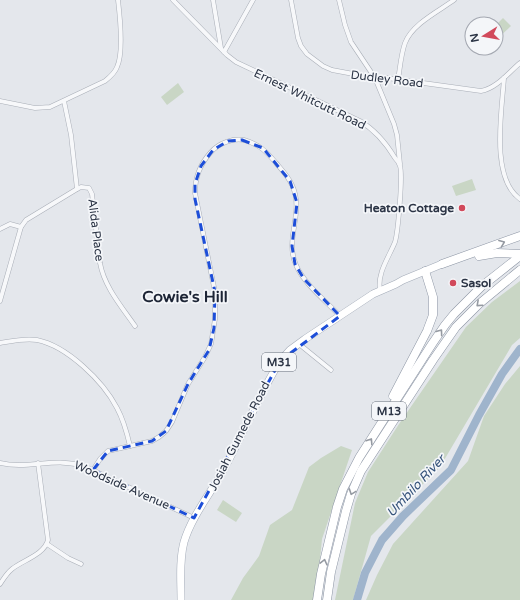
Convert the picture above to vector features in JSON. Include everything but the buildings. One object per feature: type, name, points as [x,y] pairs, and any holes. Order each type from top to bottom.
[{"type":"highway","points":[[442,266],[520,236]]},
{"type":"highway","points":[[442,266],[497,253],[520,255]]},
{"type":"highway","name":"M13","points":[[317,600],[321,574],[337,507],[343,488],[359,458],[432,344],[454,314],[482,286],[520,255]]},
{"type":"highway","name":"M13","points":[[327,600],[346,511],[351,494],[361,471],[444,344],[468,314],[520,270]]},
{"type":"highway","points":[[381,423],[389,403],[430,324],[434,306],[432,291],[426,273]]},
{"type":"highway","points":[[493,292],[520,274]]},
{"type":"main road","name":"Josiah Gumede Road","points":[[181,600],[180,573],[182,550],[188,530],[226,467],[271,375],[280,361],[299,344],[380,290],[396,284],[404,284],[442,266]]},
{"type":"street","points":[[0,102],[40,108],[50,107],[110,78],[117,67],[120,57],[118,0]]},
{"type":"street","name":"Ernest Whitcutt Road","points":[[173,0],[236,62],[366,125],[384,142],[400,165]]},
{"type":"street","points":[[213,0],[223,50]]},
{"type":"street","points":[[223,50],[253,0]]},
{"type":"street","name":"Dudley Road","points":[[291,0],[298,38],[301,46],[307,54],[323,66],[332,70],[375,78],[481,91],[492,87],[520,63]]},
{"type":"street","points":[[339,0],[351,42],[375,78],[395,129],[400,165],[397,230],[395,242],[380,279],[380,290]]},
{"type":"street","points":[[398,80],[404,47],[409,35],[419,25],[454,0]]},
{"type":"street","points":[[504,77],[499,149],[500,157],[510,188],[520,199]]},
{"type":"street","points":[[64,101],[71,135],[76,189]]},
{"type":"street","points":[[93,470],[105,453],[152,440],[159,437],[166,431],[172,422],[186,388],[205,357],[211,344],[215,319],[215,292],[195,199],[195,184],[198,171],[204,161],[213,150],[223,143],[232,140],[242,140],[259,146],[267,152],[290,181],[297,203],[292,246],[295,264],[304,279],[340,316]]},
{"type":"street","name":"Alida Place","points":[[21,227],[26,220],[76,189],[87,186],[91,190],[102,272],[110,289],[135,326]]},
{"type":"street","points":[[0,230],[10,224],[21,227],[0,301]]},
{"type":"street","points":[[0,343],[25,339],[35,340],[52,345],[82,366],[110,396],[118,408],[130,446]]},
{"type":"street","points":[[299,344],[331,370]]},
{"type":"street","name":"Woodside Avenue","points":[[0,464],[8,465],[74,462],[194,518]]},
{"type":"street","points":[[0,584],[11,569],[43,550],[47,544],[48,540],[38,463]]},
{"type":"street","points":[[0,467],[8,465]]},
{"type":"street","points":[[47,544],[68,558],[81,564]]},
{"type":"highlighted area","points":[[242,140],[263,148],[290,181],[297,203],[292,246],[295,264],[304,279],[340,316],[280,361],[194,518],[93,470],[108,451],[152,441],[166,431],[188,384],[209,350],[214,328],[215,292],[195,199],[195,184],[201,166],[213,150],[228,141]]},
{"type":"green space","points":[[504,19],[511,26],[504,33]]},
{"type":"green space","points":[[178,83],[184,92],[167,105],[161,97]]},
{"type":"green space","points":[[472,179],[476,190],[456,196],[452,186]]},
{"type":"green space","points":[[520,281],[520,338],[512,345],[440,467],[371,536],[353,600],[335,600],[355,503],[368,472],[466,327],[492,302]]},
{"type":"green space","points":[[520,366],[520,600],[366,600],[393,544],[468,461],[484,416],[505,384]]},
{"type":"green space","points":[[341,446],[352,450],[322,539],[316,600],[231,600],[243,578],[259,556],[270,525],[292,510],[309,467]]},
{"type":"green space","points":[[223,500],[242,513],[236,522],[217,510]]},
{"type":"waterway","name":"Umbilo River","points":[[357,600],[365,573],[382,540],[403,516],[451,470],[502,374],[520,349]]},
{"type":"place","name":"Heaton Cottage","points":[[462,208]]},
{"type":"place","name":"Sasol","points":[[453,283]]},
{"type":"district","name":"Cowie's Hill","points":[[185,297]]}]
